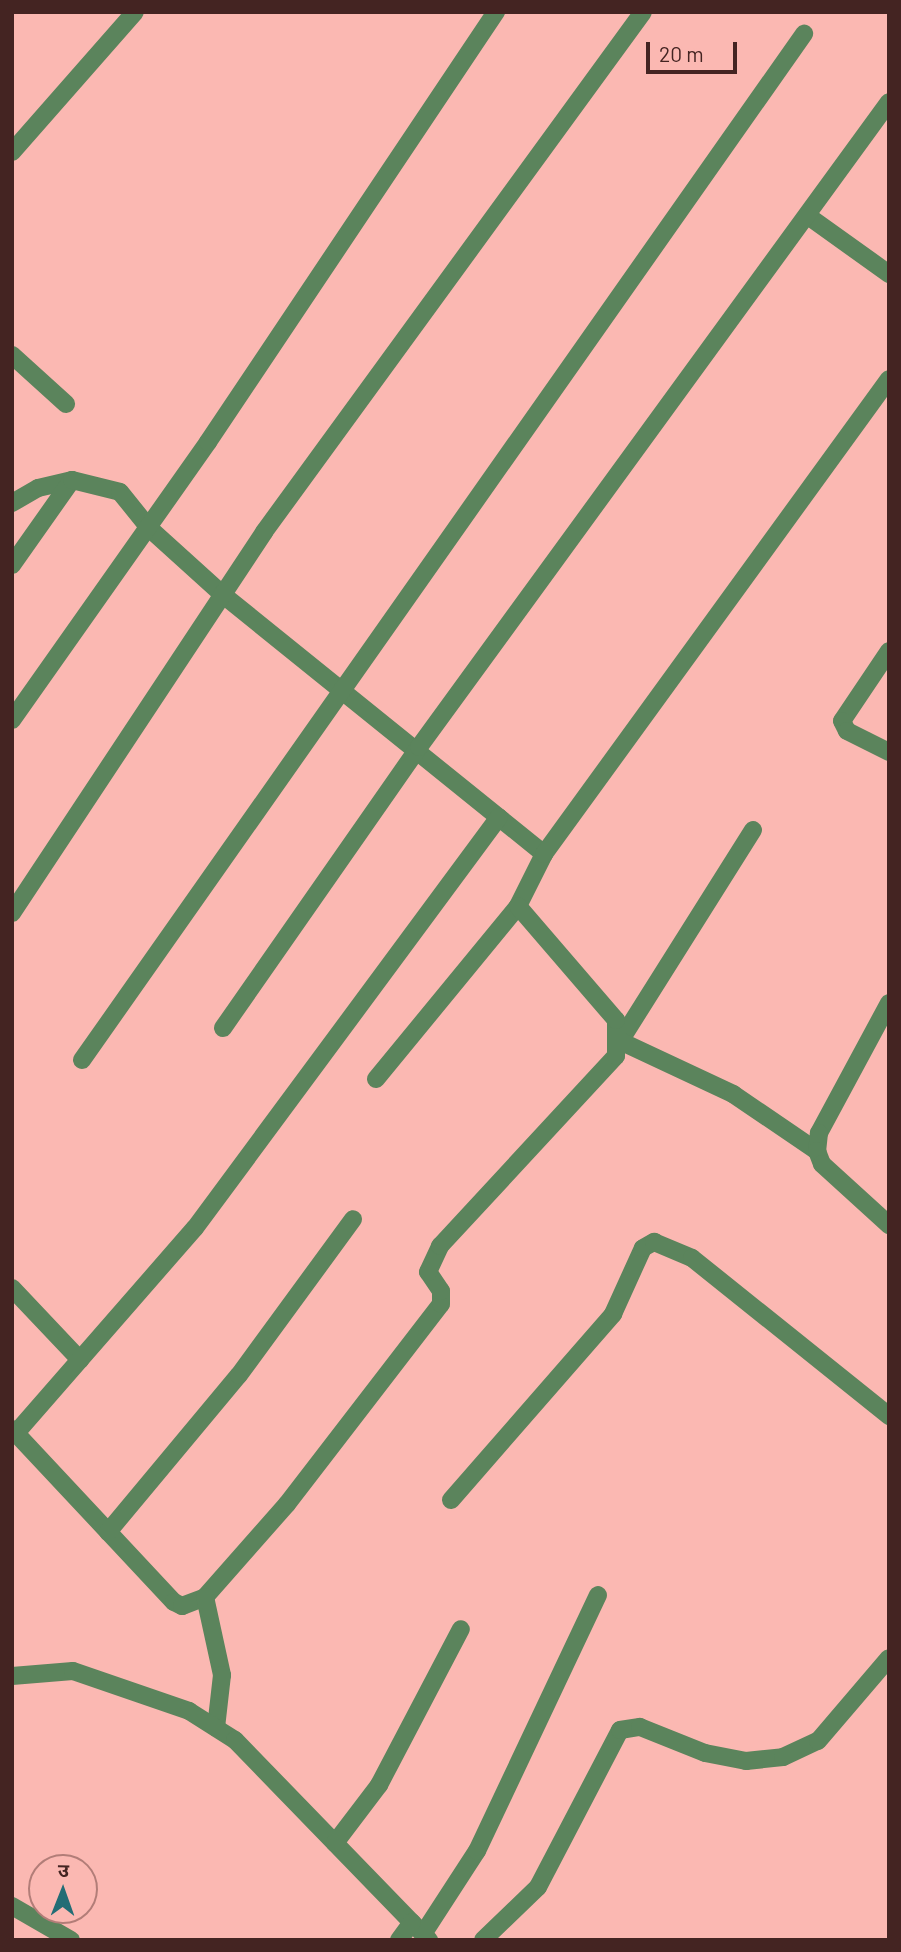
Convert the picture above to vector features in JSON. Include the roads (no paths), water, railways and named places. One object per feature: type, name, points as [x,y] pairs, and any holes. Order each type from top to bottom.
[{"type":"street","points":[[12,152],[135,12]]},
{"type":"street","points":[[12,720],[149,528],[496,12]]},
{"type":"street","points":[[12,913],[222,594],[643,12]]},
{"type":"street","points":[[82,1060],[341,688],[804,34]]},
{"type":"street","points":[[223,1028],[419,747],[889,102]]},
{"type":"street","points":[[808,216],[889,274]]},
{"type":"street","points":[[12,355],[66,404]]},
{"type":"street","points":[[376,1079],[518,906],[544,854],[889,379]]},
{"type":"street","points":[[12,565],[72,480]]},
{"type":"street","points":[[12,503],[38,488],[72,480],[120,492],[149,528],[222,594],[419,747],[544,854]]},
{"type":"street","points":[[889,651],[842,721],[847,731],[889,752]]},
{"type":"street","points":[[499,817],[194,1228],[80,1360],[14,1431],[174,1602],[183,1606],[205,1597],[287,1504],[441,1304],[441,1291],[428,1272],[431,1259],[616,1056],[620,1041],[752,830]]},
{"type":"street","points":[[518,906],[616,1020],[620,1041]]},
{"type":"street","points":[[889,1003],[819,1133],[817,1150],[822,1164],[889,1225]]},
{"type":"street","points":[[620,1041],[733,1094],[817,1150]]},
{"type":"street","points":[[108,1532],[239,1375],[353,1219]]},
{"type":"street","points":[[452,1500],[612,1314],[643,1248],[654,1242],[692,1258],[889,1416]]},
{"type":"street","points":[[12,1288],[80,1360]]},
{"type":"street","points":[[399,1940],[421,1932],[477,1851],[598,1595]]},
{"type":"street","points":[[205,1597],[222,1675],[216,1728]]},
{"type":"street","points":[[335,1843],[379,1785],[461,1629]]},
{"type":"street","points":[[483,1940],[538,1887],[620,1730],[640,1727],[705,1753],[746,1761],[783,1758],[818,1741],[889,1658]]},
{"type":"street","points":[[12,1676],[73,1671],[128,1685],[216,1728],[335,1843],[421,1932]]},
{"type":"street","points":[[12,1906],[71,1940]]}]
